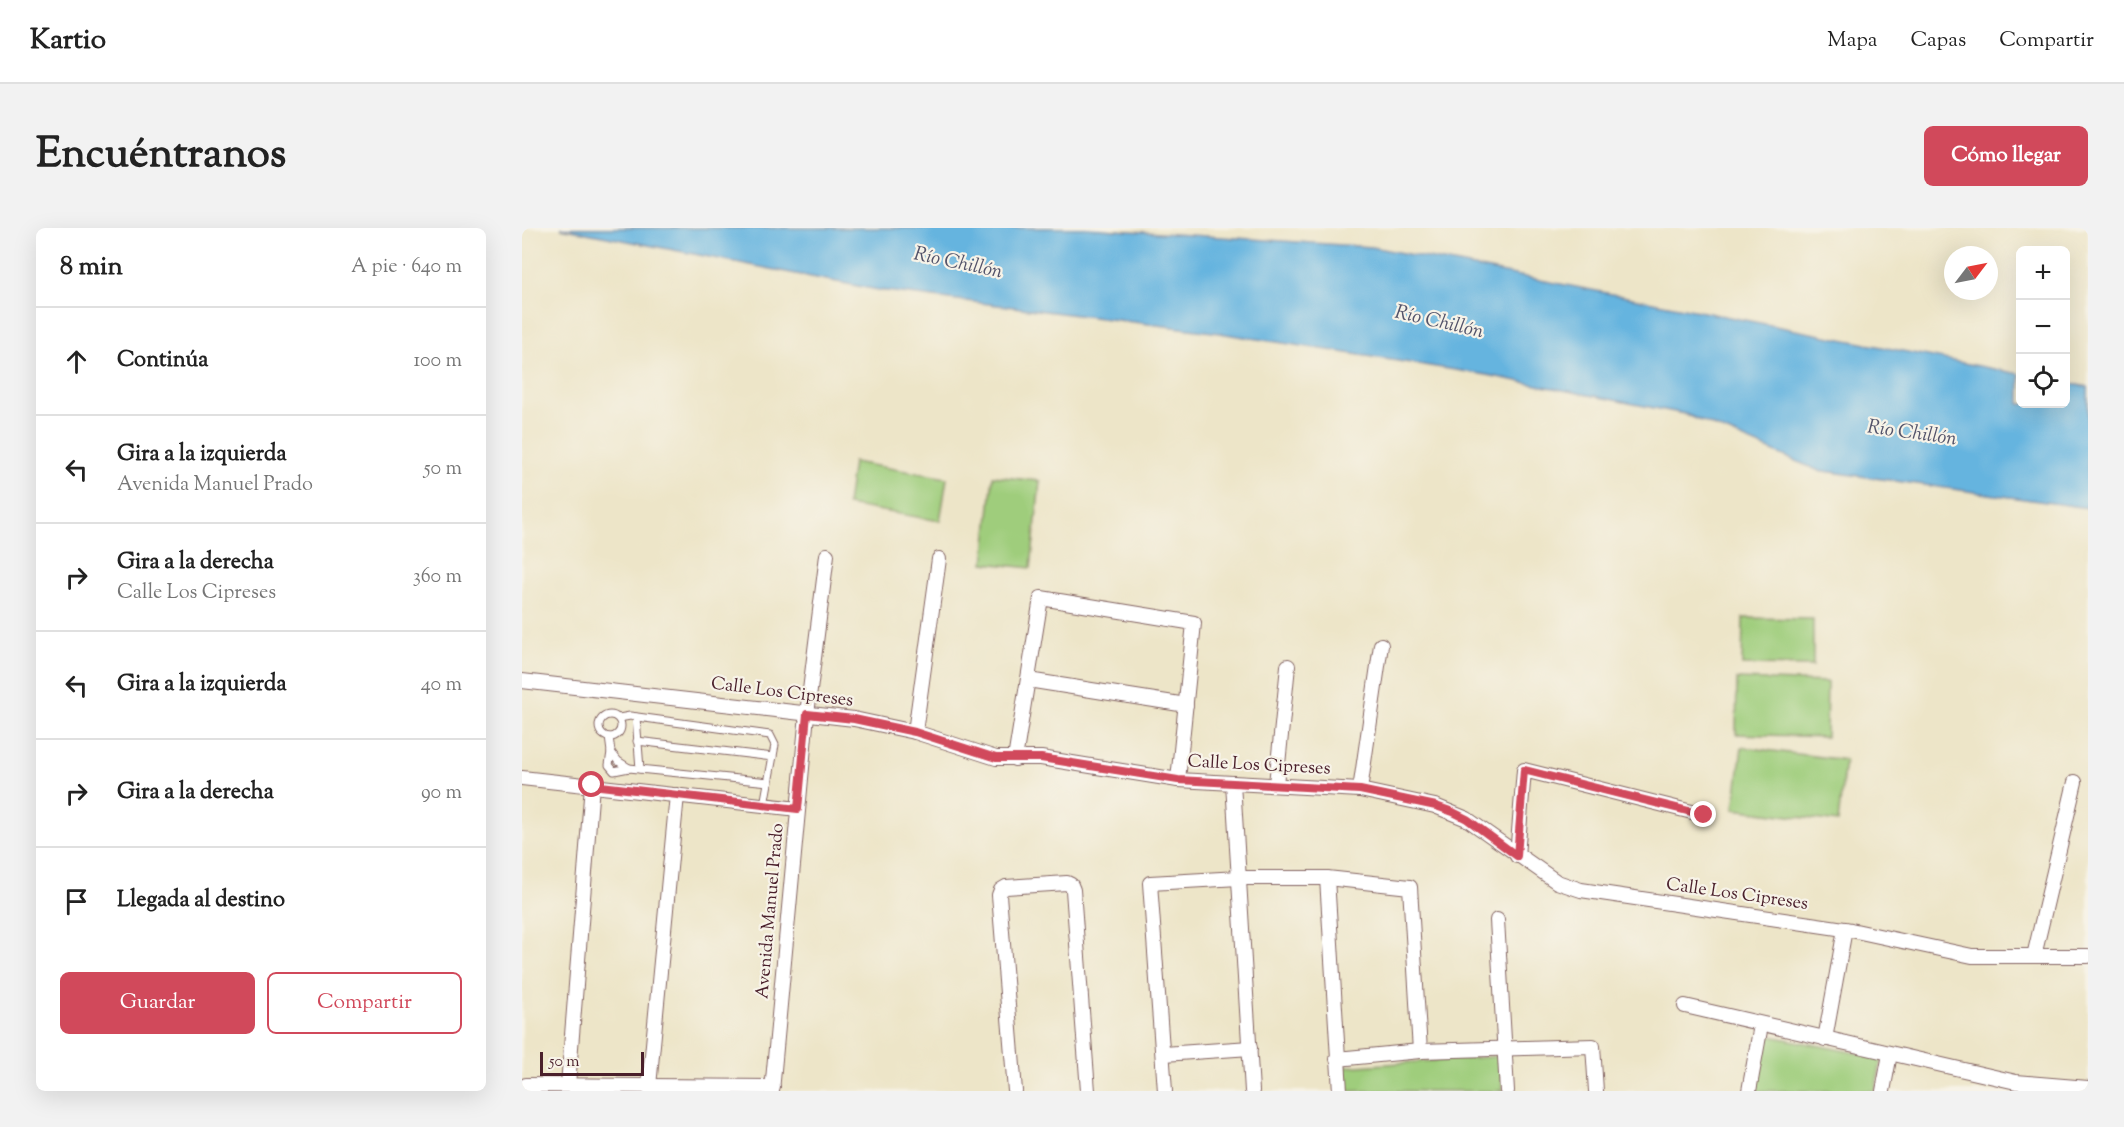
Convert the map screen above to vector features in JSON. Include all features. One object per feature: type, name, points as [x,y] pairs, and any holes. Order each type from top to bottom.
[{"type":"street","name":"Avenida Manuel Prado","points":[[773,1089],[807,714],[827,555]]},
{"type":"street","points":[[915,732],[939,560]]},
{"type":"street","points":[[1015,759],[1041,598],[1194,623],[1178,780]]},
{"type":"street","points":[[1360,790],[1381,645]]},
{"type":"street","points":[[1276,784],[1288,666]]},
{"type":"street","points":[[1028,680],[1186,705]]},
{"type":"street","name":"Calle Los Cipreses","points":[[522,681],[854,719],[915,732],[996,758],[1041,758],[1178,780],[1360,790],[1436,806],[1453,812],[1467,819],[1557,882],[1581,890],[1845,929],[1972,957],[2088,956]]},
{"type":"street","points":[[1517,856],[1524,770],[1704,815]]},
{"type":"street","points":[[522,778],[798,809]]},
{"type":"street","points":[[2034,956],[2075,782]]},
{"type":"street","points":[[1233,783],[1252,1091]]},
{"type":"street","points":[[568,1085],[592,785]]},
{"type":"street","points":[[649,1086],[677,795]]},
{"type":"street","points":[[1165,1091],[1150,883],[1239,878],[1327,878],[1410,887],[1420,1051]]},
{"type":"street","points":[[1327,878],[1340,1091]]},
{"type":"street","points":[[1015,1091],[999,895],[1006,887],[1067,883],[1073,890],[1088,1091]]},
{"type":"street","points":[[1497,920],[1507,1091]]},
{"type":"street","points":[[1825,1039],[1845,929]]},
{"type":"street","points":[[1684,1006],[1761,1026],[2016,1082],[2088,1088]]},
{"type":"street","points":[[1749,1091],[1761,1026]]},
{"type":"street","points":[[1337,1059],[1420,1051],[1593,1046],[1596,1091]]},
{"type":"street","points":[[1164,1053],[1250,1048]]},
{"type":"street","points":[[1883,1091],[1890,1053]]},
{"type":"street","points":[[526,1085],[773,1089]]},
{"type":"lane","points":[[619,718],[621,731],[618,735],[609,737],[601,732],[599,723],[608,714],[619,718],[636,717],[770,735],[775,745],[764,805]]},
{"type":"lane","points":[[636,717],[640,769]]},
{"type":"lane","points":[[609,737],[611,752],[618,761],[629,768],[769,782]]},
{"type":"lane","points":[[638,741],[773,757]]},
{"type":"green space","points":[[853,462],[947,478],[940,521],[847,505]]},
{"type":"green space","points":[[993,476],[1040,481],[1031,568],[984,563]]},
{"type":"green space","points":[[1743,618],[1813,619],[1813,666],[1742,665]]},
{"type":"green space","points":[[1737,679],[1827,682],[1826,737],[1736,734]]},
{"type":"green space","points":[[1742,747],[1845,760],[1838,822],[1734,809]]},
{"type":"green space","points":[[1765,1035],[1882,1058],[1875,1091],[1755,1091]]},
{"type":"green space","points":[[1500,1056],[1503,1091],[1346,1091],[1344,1067]]},
{"type":"water","name":"Río Chillón","points":[[561,228],[1085,228],[1372,247],[2016,373],[2016,408],[2070,408],[2070,384],[2088,387],[2088,508],[1817,470],[1685,414],[1487,375],[1213,332],[878,290]]},
{"type":"route","points":[[592,785],[798,809],[807,714],[854,719],[915,732],[996,758],[1041,758],[1178,780],[1360,790],[1436,806],[1453,812],[1467,819],[1517,856],[1524,770],[1704,815]]}]
